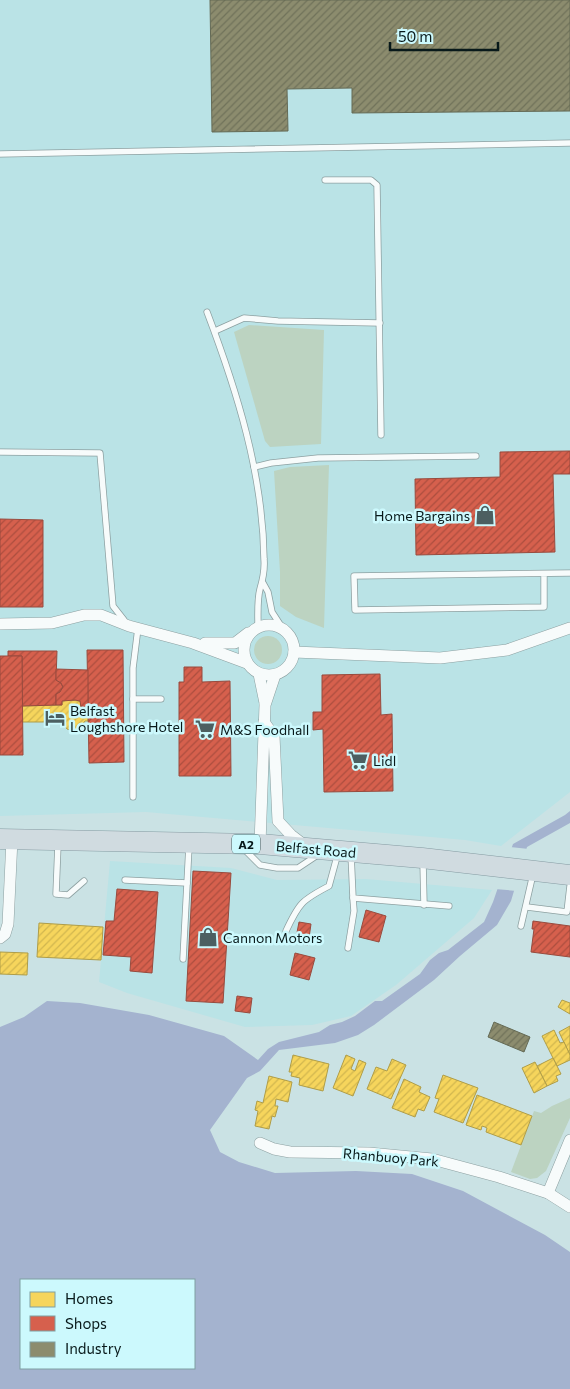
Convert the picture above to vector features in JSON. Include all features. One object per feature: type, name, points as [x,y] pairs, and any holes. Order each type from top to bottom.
[{"type":"highway","name":"Belfast Road","points":[[6,839],[260,844],[490,866],[537,877],[570,875]]},
{"type":"street","points":[[0,624],[52,623],[84,615],[101,615],[133,627],[193,642],[247,663]]},
{"type":"street","points":[[193,642],[235,643],[254,629],[266,624],[275,625],[290,635],[294,643],[294,652],[288,666],[275,675],[259,674],[247,663],[243,647],[246,639],[254,629]]},
{"type":"street","points":[[294,652],[440,658],[506,650],[570,628]]},
{"type":"street","points":[[259,674],[265,705],[260,844]]},
{"type":"street","points":[[265,705],[275,675]]},
{"type":"street","points":[[264,722],[274,736],[278,821],[291,835],[331,851]]},
{"type":"street","points":[[0,938],[5,934],[8,924],[6,839]]},
{"type":"street","points":[[548,1193],[570,1140]]},
{"type":"street","name":"Rhanbuoy Park","points":[[260,1143],[274,1149],[290,1152],[369,1153],[432,1158],[548,1193],[570,1207]]},
{"type":"lane","points":[[0,154],[570,142]]},
{"type":"lane","points":[[325,180],[371,180],[378,185],[381,435]]},
{"type":"lane","points":[[207,312],[234,389],[254,467],[262,526],[264,560],[263,583],[260,589],[254,629]]},
{"type":"lane","points":[[214,331],[244,318],[278,321],[380,323]]},
{"type":"lane","points":[[0,452],[100,453],[113,606],[116,612],[133,627],[133,797]]},
{"type":"lane","points":[[254,467],[270,462],[318,458],[476,456]]},
{"type":"lane","points":[[544,574],[544,607],[355,610],[354,576],[570,573]]},
{"type":"lane","points":[[263,583],[268,592],[272,612],[283,629]]},
{"type":"lane","points":[[101,615],[113,606]]},
{"type":"lane","points":[[133,698],[161,699]]},
{"type":"lane","points":[[58,840],[56,894],[68,895],[84,881]]},
{"type":"lane","points":[[182,959],[189,842]]},
{"type":"lane","points":[[239,844],[260,864],[278,868],[298,868],[331,851]]},
{"type":"lane","points":[[331,851],[353,898],[354,911],[348,948]]},
{"type":"lane","points":[[286,931],[297,907],[310,896],[329,886],[331,851]]},
{"type":"lane","points":[[422,858],[424,905]]},
{"type":"lane","points":[[522,926],[537,877]]},
{"type":"lane","points":[[126,880],[187,883]]},
{"type":"lane","points":[[526,908],[567,912],[570,886]]},
{"type":"lane","points":[[353,898],[449,906]]},
{"type":"shaded area","points":[[0,0],[570,0],[570,792],[501,846],[465,840],[146,812],[0,816]]},
{"type":"shaded area","points":[[570,811],[570,823],[527,847],[511,901],[497,925],[434,980],[358,1035],[335,1043],[279,1050],[260,1071],[247,1078],[210,1130],[220,1152],[239,1162],[275,1173],[356,1171],[412,1174],[463,1191],[545,1235],[570,1252],[570,1389],[0,1389],[0,1027],[24,1017],[47,1001],[80,1003],[149,1015],[224,1036],[258,1060],[268,1049],[279,1042],[319,1032],[330,1025],[355,1016],[375,1001],[382,1001],[420,974],[430,960],[439,953],[448,950],[484,922],[513,844]]},
{"type":"shaded area","points":[[110,861],[231,868],[277,880],[366,879],[492,890],[474,918],[396,985],[351,1016],[312,1025],[245,1027],[127,993],[99,982]]},
{"type":"green space","points":[[249,325],[324,330],[321,444],[270,447],[265,441],[234,332]]},
{"type":"green space","points":[[329,465],[324,628],[296,617],[280,606],[280,572],[274,471],[290,467]]},
{"type":"green space","points":[[268,636],[278,640],[282,650],[278,660],[268,664],[258,660],[254,650],[258,640]]},
{"type":"green space","points":[[570,1098],[570,1118],[546,1171],[537,1178],[530,1179],[511,1172],[534,1111],[541,1113]]},
{"type":"pier","points":[[510,847],[529,849],[517,891],[495,889]]},
{"type":"building: Homes","name":"Belfast Loughshore Hotel","points":[[62,701],[80,701],[81,707],[88,707],[88,721],[85,721],[78,730],[67,729],[62,722],[22,722],[22,706],[62,705]]},
{"type":"building: Homes","points":[[39,923],[103,927],[101,960],[37,957]]},
{"type":"building: Homes","points":[[0,952],[28,953],[27,975],[0,974]]},
{"type":"building: Homes","points":[[562,1000],[570,1003],[570,1014],[558,1007]]},
{"type":"building: Homes","points":[[570,1026],[570,1055],[559,1032]]},
{"type":"building: Homes","points":[[554,1030],[560,1043],[564,1042],[570,1055],[570,1060],[557,1066],[542,1036]]},
{"type":"building: Homes","points":[[293,1055],[329,1064],[323,1091],[299,1085],[300,1078],[291,1076],[292,1072],[289,1072]]},
{"type":"building: Homes","points":[[346,1055],[355,1059],[351,1069],[355,1071],[359,1060],[366,1063],[353,1096],[333,1088]]},
{"type":"building: Homes","points":[[553,1058],[561,1074],[556,1076],[558,1081],[547,1086],[537,1066]]},
{"type":"building: Homes","points":[[392,1059],[406,1065],[391,1099],[367,1089],[376,1067],[387,1071]]},
{"type":"building: Homes","points":[[535,1062],[547,1086],[534,1093],[522,1068]]},
{"type":"building: Homes","points":[[443,1075],[478,1088],[463,1123],[434,1112],[439,1099],[435,1098]]},
{"type":"building: Homes","points":[[269,1076],[292,1082],[288,1102],[276,1099],[275,1106],[278,1106],[275,1117],[272,1116],[269,1129],[255,1126],[258,1111],[255,1110],[257,1101],[263,1103]]},
{"type":"building: Homes","points":[[404,1079],[421,1087],[419,1092],[430,1097],[424,1111],[418,1109],[415,1117],[392,1108]]},
{"type":"building: Homes","points":[[477,1095],[532,1116],[521,1145],[486,1132],[487,1128],[485,1127],[482,1126],[481,1130],[466,1125]]},
{"type":"building: Shops","name":"Home Bargains","points":[[570,451],[570,474],[553,474],[555,552],[416,555],[415,479],[500,477],[500,452]]},
{"type":"building: Shops","points":[[0,519],[43,520],[43,607],[0,607]]},
{"type":"building: Shops","points":[[87,650],[123,650],[124,762],[89,763]]},
{"type":"building: Shops","points":[[8,651],[57,651],[56,680],[63,687],[56,694],[56,705],[22,706],[22,656],[8,656]]},
{"type":"building: Shops","points":[[0,656],[22,656],[23,755],[0,755]]},
{"type":"building: Shops","name":"M&S Foodhall","points":[[184,667],[202,667],[202,682],[230,681],[231,776],[179,776],[179,682],[184,682]]},
{"type":"building: Shops","points":[[56,669],[88,670],[88,707],[81,707],[80,701],[75,700],[62,701],[62,705],[56,705],[56,694],[63,687],[56,680]]},
{"type":"building: Shops","name":"Lidl","points":[[380,674],[381,715],[392,714],[393,791],[324,792],[323,729],[313,730],[313,712],[322,712],[322,675]]},
{"type":"building: Shops","name":"Cannon Motors","points":[[193,871],[231,873],[223,1003],[186,1001]]},
{"type":"building: Shops","points":[[117,889],[158,892],[152,973],[130,971],[131,957],[103,955],[106,921],[114,921]]},
{"type":"building: Shops","points":[[366,910],[386,916],[379,942],[359,937]]},
{"type":"building: Shops","points":[[533,921],[570,926],[570,957],[531,952],[534,929],[532,929]]},
{"type":"building: Shops","points":[[299,922],[311,924],[308,945],[295,943]]},
{"type":"building: Shops","points":[[295,953],[315,958],[309,980],[290,975]]},
{"type":"building: Shops","points":[[237,996],[252,998],[250,1013],[235,1011]]},
{"type":"building: Industry","points":[[210,0],[570,0],[570,111],[352,113],[352,88],[287,89],[288,131],[212,132]]},
{"type":"building: Industry","points":[[494,1022],[530,1037],[524,1052],[488,1037]]},
{"type":"place","name":"Home Bargains","points":[[485,515]]},
{"type":"place","name":"Belfast Loughshore Hotel","points":[[55,718]]},
{"type":"place","name":"M&S Foodhall","points":[[205,729]]},
{"type":"place","name":"Lidl","points":[[358,760]]},
{"type":"place","name":"Cannon Motors","points":[[208,937]]}]
